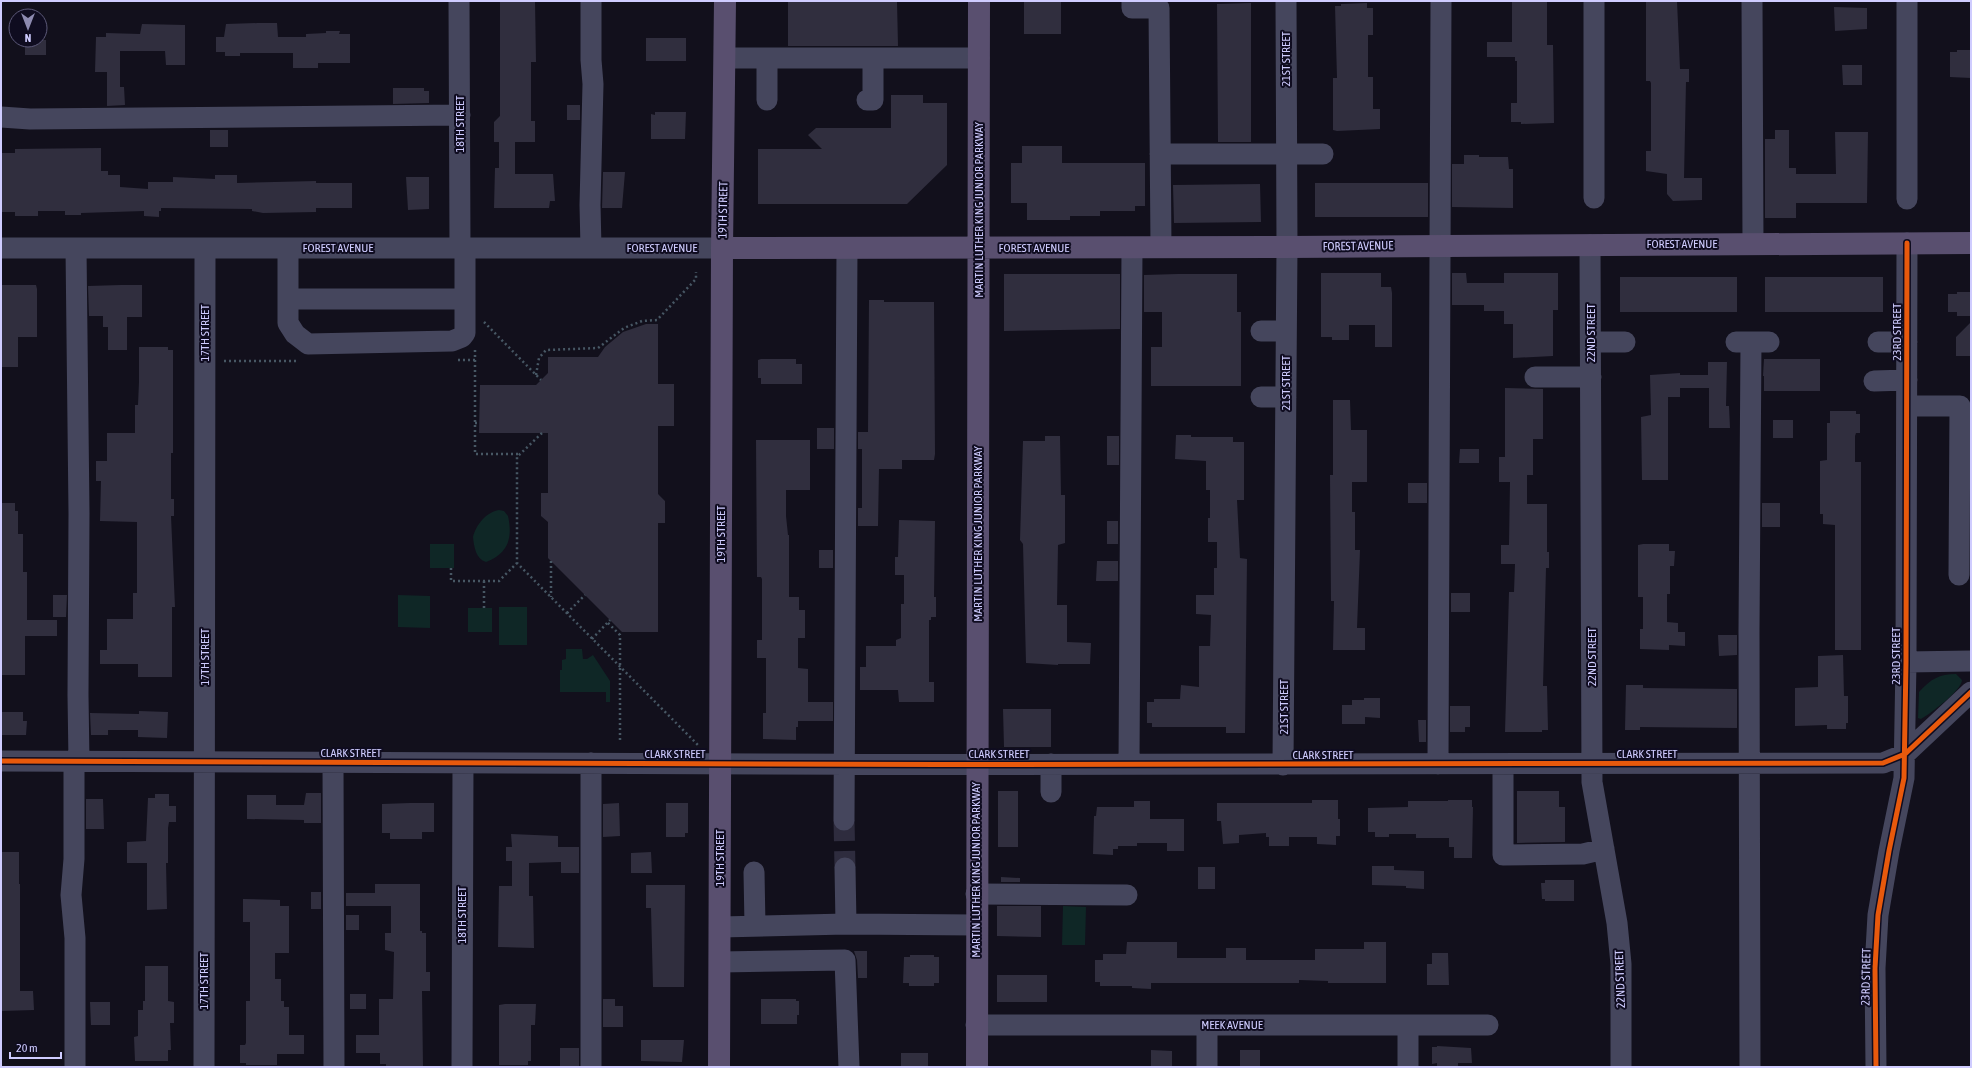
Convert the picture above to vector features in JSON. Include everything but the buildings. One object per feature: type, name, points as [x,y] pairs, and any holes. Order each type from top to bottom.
[{"type":"main road","name":"19TH STREET","points":[[719,1067],[722,248],[726,58],[725,1]]},
{"type":"main road","name":"MARTIN LUTHER KING JUNIOR PARKWAY","points":[[976,1067],[979,1]]},
{"type":"main road","name":"FOREST AVENUE","points":[[722,248],[1132,248],[1971,243]]},
{"type":"street","name":"18TH STREET","points":[[288,299],[288,323],[295,334],[308,344],[452,341],[462,337],[465,333],[459,1]]},
{"type":"street","points":[[591,1],[591,60],[593,84],[590,204],[591,248]]},
{"type":"street","points":[[1132,1],[1132,8],[1159,8],[1160,247]]},
{"type":"street","name":"21ST STREET","points":[[1283,765],[1287,247],[1286,1]]},
{"type":"street","points":[[1438,764],[1441,1]]},
{"type":"street","points":[[1594,1],[1594,198]]},
{"type":"street","points":[[1752,1],[1753,244]]},
{"type":"street","points":[[1907,1],[1907,199]]},
{"type":"street","points":[[726,58],[979,58]]},
{"type":"street","points":[[767,58],[767,100]]},
{"type":"street","points":[[867,100],[873,100],[873,58]]},
{"type":"street","points":[[1,117],[460,115]]},
{"type":"street","points":[[1160,154],[1323,154]]},
{"type":"street","name":"23RD STREET","points":[[1876,1067],[1875,968],[1878,915],[1888,851],[1904,778],[1905,754],[1907,243]]},
{"type":"street","name":"22ND STREET","points":[[1590,245],[1592,782],[1617,923],[1621,964],[1620,1067]]},
{"type":"street","name":"FOREST AVENUE","points":[[1,248],[722,248]]},
{"type":"street","points":[[75,1067],[76,938],[71,895],[74,859],[78,695],[79,512],[76,248]]},
{"type":"street","name":"17TH STREET","points":[[204,1067],[205,248]]},
{"type":"street","points":[[288,248],[288,299],[465,299]]},
{"type":"street","points":[[844,820],[843,764],[847,248]]},
{"type":"street","points":[[1129,764],[1137,396],[1132,248]]},
{"type":"street","points":[[1261,331],[1286,331]]},
{"type":"street","points":[[1591,342],[1624,342]]},
{"type":"street","points":[[1750,1067],[1752,342]]},
{"type":"street","points":[[1878,342],[1907,342]]},
{"type":"street","points":[[1536,377],[1591,377]]},
{"type":"street","points":[[1874,380],[1907,380]]},
{"type":"street","points":[[1261,397],[1286,397]]},
{"type":"street","points":[[1907,406],[1960,406],[1959,575]]},
{"type":"street","points":[[1906,662],[1971,661]]},
{"type":"street","name":"CLARK STREET","points":[[1,762],[1283,765],[1883,763],[1905,754],[1971,692]]},
{"type":"street","points":[[334,763],[334,1067]]},
{"type":"street","name":"18TH STREET","points":[[462,1067],[463,763]]},
{"type":"street","points":[[591,763],[591,1067]]},
{"type":"street","points":[[1051,764],[1051,792]]},
{"type":"street","points":[[1503,764],[1503,855],[1583,854],[1604,849]]},
{"type":"street","points":[[845,868],[846,924]]},
{"type":"street","points":[[754,872],[755,926]]},
{"type":"street","points":[[976,894],[1127,895]]},
{"type":"street","points":[[720,927],[846,924],[976,925]]},
{"type":"street","points":[[720,962],[845,960],[848,1067]]},
{"type":"street","name":"MEEK AVENUE","points":[[976,1025],[1488,1025]]},
{"type":"street","points":[[1207,1025],[1207,1067]]},
{"type":"street","points":[[1408,1025],[1408,1067]]},
{"type":"path","points":[[536,375],[539,358],[546,350],[598,348],[624,328],[642,322],[657,320],[696,280],[696,272]]},
{"type":"path","points":[[481,319],[541,380]]},
{"type":"path","points":[[475,345],[475,454],[520,454]]},
{"type":"path","points":[[475,423],[480,423]]},
{"type":"path","points":[[451,568],[452,581],[499,581],[517,563],[517,457],[542,433]]},
{"type":"path","points":[[551,561],[551,597]]},
{"type":"path","points":[[517,563],[700,749]]},
{"type":"path","points":[[484,581],[484,608]]},
{"type":"path","points":[[567,613],[585,595]]},
{"type":"path","points":[[592,638],[609,622],[620,635],[620,743]]},
{"type":"green space","points":[[499,510],[504,511],[508,516],[510,531],[509,538],[504,550],[493,559],[486,562],[478,555],[475,549],[473,537],[476,528],[482,520],[490,513]]},
{"type":"green space","points":[[430,544],[454,544],[454,568],[430,568]]},
{"type":"green space","points":[[398,595],[430,596],[430,628],[398,627]]},
{"type":"green space","points":[[499,607],[527,607],[527,645],[499,645]]},
{"type":"green space","points":[[468,608],[492,608],[492,632],[468,632]]},
{"type":"green space","points":[[566,649],[582,649],[583,659],[587,659],[593,655],[610,681],[610,702],[606,702],[606,692],[560,692],[560,670],[562,670],[562,660],[566,659]]},
{"type":"green space","points":[[1956,674],[1962,680],[1957,690],[1931,712],[1921,719],[1918,718],[1919,692],[1927,684],[1940,676]]},
{"type":"green space","points":[[1063,906],[1086,907],[1085,945],[1062,945]]},
{"type":"tunnel","points":[[844,820],[845,868]]},
{"type":"cycle path","points":[[1876,1067],[1875,968],[1878,915],[1904,778],[1906,662],[1907,243]]},
{"type":"cycle path","points":[[1,761],[942,765],[1883,763],[1905,754],[1971,692]]}]
